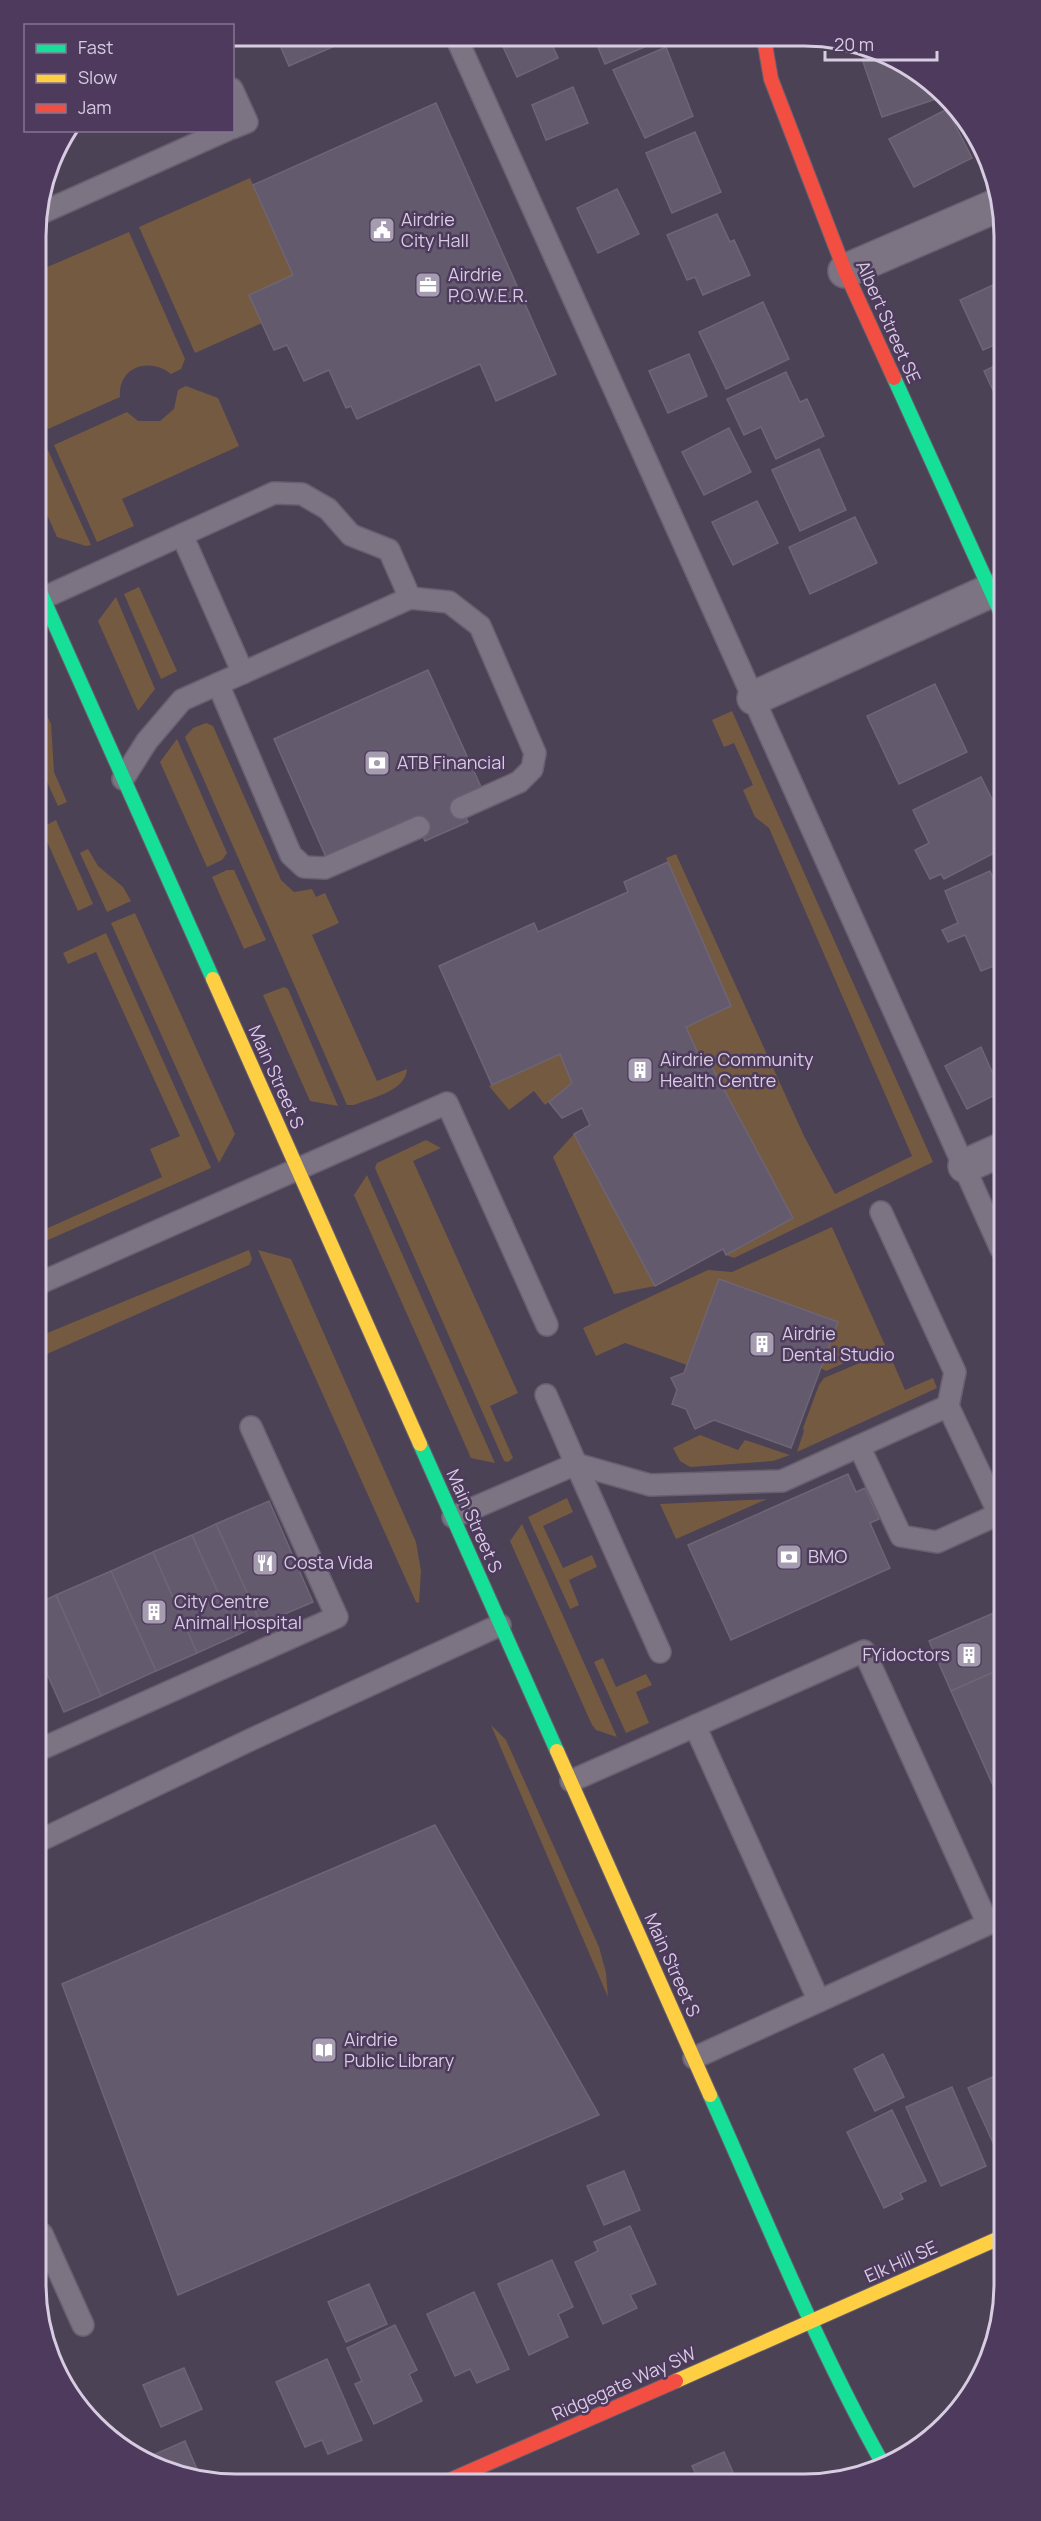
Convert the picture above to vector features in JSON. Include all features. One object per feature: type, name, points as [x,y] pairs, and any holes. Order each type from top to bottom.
[{"type":"main road","name":"Albert Street SE","points":[[765,47],[771,79],[845,272],[994,599]]},
{"type":"main road","name":"Main Street S","points":[[47,608],[811,2321],[856,2416],[880,2459]]},
{"type":"main road","name":"Elk Hill SE","points":[[811,2321],[994,2240]]},
{"type":"main road","name":"Ridgegate Way SW","points":[[464,2474],[811,2321]]},
{"type":"street","points":[[845,272],[992,208]]},
{"type":"street","points":[[754,698],[994,601]]},
{"type":"street","points":[[965,1166],[994,1153]]},
{"type":"lane","points":[[461,47],[994,1233]]},
{"type":"lane","points":[[234,93],[247,122],[234,127]]},
{"type":"lane","points":[[48,210],[223,132]]},
{"type":"lane","points":[[47,590],[182,535],[274,493],[302,494],[328,509],[351,535],[389,550],[410,598]]},
{"type":"lane","points":[[182,535],[243,673]]},
{"type":"lane","points":[[123,779],[147,741],[182,700],[410,598],[450,602],[480,626],[528,732],[535,753],[532,769],[519,782],[461,807]]},
{"type":"lane","points":[[218,684],[291,855],[304,867],[325,868],[418,827]]},
{"type":"lane","points":[[46,1280],[447,1103],[547,1325]]},
{"type":"lane","points":[[881,1212],[955,1372],[948,1406],[994,1503]]},
{"type":"lane","points":[[546,1395],[660,1652]]},
{"type":"lane","points":[[453,1517],[576,1464],[650,1485],[782,1481],[948,1406]]},
{"type":"lane","points":[[46,1747],[337,1617],[251,1426]]},
{"type":"lane","points":[[860,1446],[902,1536],[937,1542],[994,1516]]},
{"type":"lane","points":[[46,1838],[250,1740],[500,1625]]},
{"type":"lane","points":[[571,1781],[864,1651],[988,1924],[694,2058]]},
{"type":"lane","points":[[695,1726],[819,2001]]},
{"type":"lane","points":[[46,2243],[83,2325]]},
{"type":"shaded area","points":[[250,178],[293,275],[250,295],[262,323],[195,353],[139,227]]},
{"type":"shaded area","points":[[129,232],[185,359],[181,369],[171,374],[154,366],[137,368],[124,378],[120,397],[48,429],[47,267]]},
{"type":"shaded area","points":[[186,386],[218,398],[239,446],[122,499],[134,526],[97,542],[54,445],[127,412],[138,421],[160,421],[174,409],[178,390]]},
{"type":"shaded area","points":[[47,448],[91,545],[86,546],[57,537],[47,514]]},
{"type":"shaded area","points":[[139,587],[177,671],[161,679],[124,594]]},
{"type":"shaded area","points":[[116,597],[155,689],[138,711],[98,621]]},
{"type":"shaded area","points":[[732,711],[933,1162],[734,1258],[726,1255],[792,1218],[700,1058],[686,1027],[730,1006],[666,858],[676,854],[804,1136],[835,1194],[912,1156],[769,828],[755,817],[743,790],[753,785],[734,743],[724,747],[712,720]]},
{"type":"shaded area","points":[[47,715],[51,724],[54,772],[67,802],[58,806],[47,781]]},
{"type":"shaded area","points":[[206,723],[213,726],[281,880],[294,892],[312,889],[316,897],[325,893],[339,923],[312,935],[377,1081],[407,1069],[401,1083],[386,1093],[354,1105],[347,1105],[185,737],[193,728]]},
{"type":"shaded area","points":[[177,739],[227,853],[222,860],[207,867],[160,762]]},
{"type":"shaded area","points":[[56,820],[93,904],[78,911],[47,841],[47,825]]},
{"type":"shaded area","points":[[88,849],[98,866],[123,887],[131,901],[107,912],[80,853]]},
{"type":"shaded area","points":[[227,870],[234,870],[266,940],[244,949],[212,877]]},
{"type":"shaded area","points":[[135,913],[235,1134],[219,1163],[111,923]]},
{"type":"shaded area","points":[[106,933],[211,1168],[47,1241],[47,1229],[162,1177],[150,1149],[180,1136],[96,952],[68,964],[63,953]]},
{"type":"shaded area","points":[[284,987],[288,989],[338,1106],[310,1101],[263,995]]},
{"type":"shaded area","points":[[560,1054],[572,1083],[545,1105],[534,1091],[509,1110],[489,1086]]},
{"type":"shaded area","points":[[574,1134],[655,1286],[614,1294],[553,1157]]},
{"type":"shaded area","points":[[426,1140],[441,1148],[413,1161],[518,1393],[490,1406],[513,1458],[508,1462],[504,1461],[375,1168],[377,1163]]},
{"type":"shaded area","points":[[367,1175],[495,1463],[471,1458],[354,1195]]},
{"type":"shaded area","points":[[832,1227],[885,1345],[826,1371],[821,1368],[838,1322],[719,1279],[687,1365],[625,1343],[596,1356],[583,1328],[708,1270],[732,1272]]},
{"type":"shaded area","points":[[249,1250],[252,1259],[249,1265],[46,1354],[46,1333]]},
{"type":"shaded area","points":[[258,1250],[291,1259],[416,1542],[421,1571],[419,1603],[416,1602]]},
{"type":"shaded area","points":[[888,1351],[905,1390],[933,1378],[937,1388],[797,1452],[803,1428],[819,1385],[824,1378]]},
{"type":"shaded area","points":[[700,1435],[738,1450],[745,1440],[790,1455],[773,1461],[690,1467],[680,1461],[673,1448]]},
{"type":"shaded area","points":[[567,1498],[573,1512],[543,1526],[563,1568],[592,1555],[597,1567],[569,1580],[579,1605],[570,1609],[528,1517]]},
{"type":"shaded area","points":[[767,1499],[676,1539],[660,1504]]},
{"type":"shaded area","points":[[522,1524],[617,1737],[596,1730],[592,1725],[510,1541]]},
{"type":"shaded area","points":[[603,1658],[616,1687],[646,1674],[652,1685],[636,1692],[649,1723],[626,1733],[594,1662]]},
{"type":"shaded area","points":[[491,1725],[506,1740],[599,1947],[606,1973],[608,1997]]},
{"type":"building","points":[[281,47],[332,47],[289,66]]},
{"type":"building","points":[[503,47],[553,47],[558,58],[517,77]]},
{"type":"building","points":[[598,47],[644,47],[605,64]]},
{"type":"building","points":[[666,47],[693,116],[645,138],[613,70]]},
{"type":"building","points":[[867,57],[889,66],[910,78],[935,99],[882,117],[862,59]]},
{"type":"building","points":[[573,87],[588,123],[546,140],[532,105]]},
{"type":"building","name":"Airdrie City Hall","points":[[436,103],[556,374],[496,401],[480,364],[357,419],[351,406],[346,408],[329,370],[304,381],[287,345],[274,350],[249,295],[293,275],[253,185]]},
{"type":"building","points":[[946,110],[972,158],[914,187],[889,139]]},
{"type":"building","points":[[695,132],[721,192],[672,213],[646,153]]},
{"type":"building","points":[[617,189],[639,234],[598,253],[577,208]]},
{"type":"building","points":[[717,214],[730,242],[734,240],[750,275],[703,295],[695,277],[687,280],[667,235]]},
{"type":"building","points":[[993,285],[994,345],[983,350],[960,300]]},
{"type":"building","points":[[763,302],[789,359],[726,389],[699,332]]},
{"type":"building","points":[[689,354],[707,396],[668,413],[649,371]]},
{"type":"building","points":[[994,366],[994,392],[984,371]]},
{"type":"building","points":[[786,372],[800,402],[807,399],[824,436],[776,459],[761,427],[744,435],[727,399]]},
{"type":"building","points":[[729,428],[751,472],[704,495],[682,452]]},
{"type":"building","points":[[819,449],[846,510],[800,531],[772,470]]},
{"type":"building","points":[[757,501],[778,543],[733,565],[712,522]]},
{"type":"building","points":[[855,517],[877,563],[810,594],[789,547]]},
{"type":"building","name":"ATB Financial","points":[[428,670],[481,787],[457,798],[468,822],[425,841],[414,817],[326,857],[274,739]]},
{"type":"building","points":[[935,684],[967,752],[899,784],[867,716]]},
{"type":"building","points":[[981,777],[994,803],[994,853],[944,879],[941,874],[930,879],[915,850],[929,843],[913,810]]},
{"type":"building","name":"Airdrie Community Health Centre","points":[[668,862],[731,1006],[686,1027],[700,1058],[706,1056],[793,1218],[726,1255],[723,1249],[655,1286],[574,1134],[590,1125],[582,1108],[562,1118],[549,1102],[572,1083],[560,1054],[492,1085],[439,966],[534,923],[538,932],[628,892],[624,882]]},
{"type":"building","points":[[990,871],[994,881],[994,966],[981,971],[965,935],[948,942],[942,930],[958,923],[945,891]]},
{"type":"building","points":[[981,1047],[994,1076],[994,1096],[967,1109],[945,1066]]},
{"type":"building","name":"Airdrie Dental Studio","points":[[719,1279],[838,1322],[791,1448],[714,1420],[695,1429],[686,1409],[672,1404],[677,1390],[671,1378],[684,1373]]},
{"type":"building","name":"BMO","points":[[848,1474],[856,1492],[865,1488],[879,1519],[870,1523],[890,1568],[731,1640],[688,1545]]},
{"type":"building","name":"Costa Vida","points":[[269,1501],[313,1602],[261,1624],[216,1524]]},
{"type":"building","points":[[216,1524],[261,1624],[237,1635],[192,1535]]},
{"type":"building","points":[[192,1535],[237,1635],[197,1653],[153,1552]]},
{"type":"building","name":"City Centre Animal Hospital","points":[[153,1552],[197,1653],[156,1671],[111,1571]]},
{"type":"building","points":[[111,1571],[156,1671],[101,1696],[56,1595]]},
{"type":"building","points":[[56,1595],[101,1696],[64,1712],[46,1672],[46,1600]]},
{"type":"building","name":"FYidoctors","points":[[994,1613],[994,1672],[951,1691],[929,1641]]},
{"type":"building","points":[[994,1672],[994,1788],[951,1691]]},
{"type":"building","name":"Airdrie Public Library","points":[[435,1825],[599,2115],[178,2295],[62,1984]]},
{"type":"building","points":[[883,2054],[904,2097],[875,2111],[854,2069]]},
{"type":"building","points":[[994,2076],[994,2145],[968,2088]]},
{"type":"building","points":[[952,2087],[986,2166],[941,2186],[906,2107]]},
{"type":"building","points":[[892,2110],[926,2181],[900,2193],[903,2199],[884,2208],[847,2132]]},
{"type":"building","points":[[624,2171],[640,2210],[604,2225],[587,2186]]},
{"type":"building","points":[[630,2226],[656,2284],[630,2295],[637,2308],[603,2324],[575,2262],[598,2251],[594,2242]]},
{"type":"building","points":[[552,2260],[573,2307],[558,2314],[568,2337],[529,2355],[498,2284]]},
{"type":"building","points":[[369,2284],[387,2324],[346,2342],[328,2302]]},
{"type":"building","points":[[474,2292],[509,2369],[477,2383],[470,2369],[455,2376],[427,2314]]},
{"type":"building","points":[[395,2325],[417,2370],[409,2374],[422,2401],[374,2424],[355,2384],[362,2381],[347,2348]]},
{"type":"building","points":[[327,2359],[362,2440],[328,2454],[322,2440],[305,2447],[276,2382]]},
{"type":"building","points":[[184,2368],[202,2409],[161,2427],[143,2385]]},
{"type":"building","points":[[185,2441],[198,2471],[175,2464],[153,2455]]},
{"type":"building","points":[[724,2452],[734,2474],[696,2474],[692,2466]]},
{"type":"traffic: fast","points":[[894,378],[994,598]]},
{"type":"traffic: fast","points":[[47,607],[213,979]]},
{"type":"traffic: fast","points":[[420,1444],[557,1751]]},
{"type":"traffic: fast","points":[[710,2095],[814,2329],[880,2459]]},
{"type":"traffic: slow","points":[[213,979],[420,1444]]},
{"type":"traffic: slow","points":[[557,1751],[710,2095]]},
{"type":"traffic: slow","points":[[676,2381],[994,2240]]},
{"type":"traffic: jam","points":[[765,47],[771,79],[845,271],[894,378]]},
{"type":"traffic: jam","points":[[464,2474],[676,2381]]},
{"type":"place","name":"Airdrie City Hall","points":[[382,230]]},
{"type":"place","name":"Airdrie P.O.W.E.R.","points":[[428,285]]},
{"type":"place","name":"ATB Financial","points":[[377,763]]},
{"type":"place","name":"Airdrie Community Health Centre","points":[[640,1070]]},
{"type":"place","name":"Airdrie Dental Studio","points":[[762,1344]]},
{"type":"place","name":"BMO","points":[[789,1557]]},
{"type":"place","name":"Costa Vida","points":[[265,1563]]},
{"type":"place","name":"City Centre Animal Hospital","points":[[154,1612]]},
{"type":"place","name":"FYidoctors","points":[[969,1655]]},
{"type":"place","name":"Airdrie Public Library","points":[[324,2050]]}]
